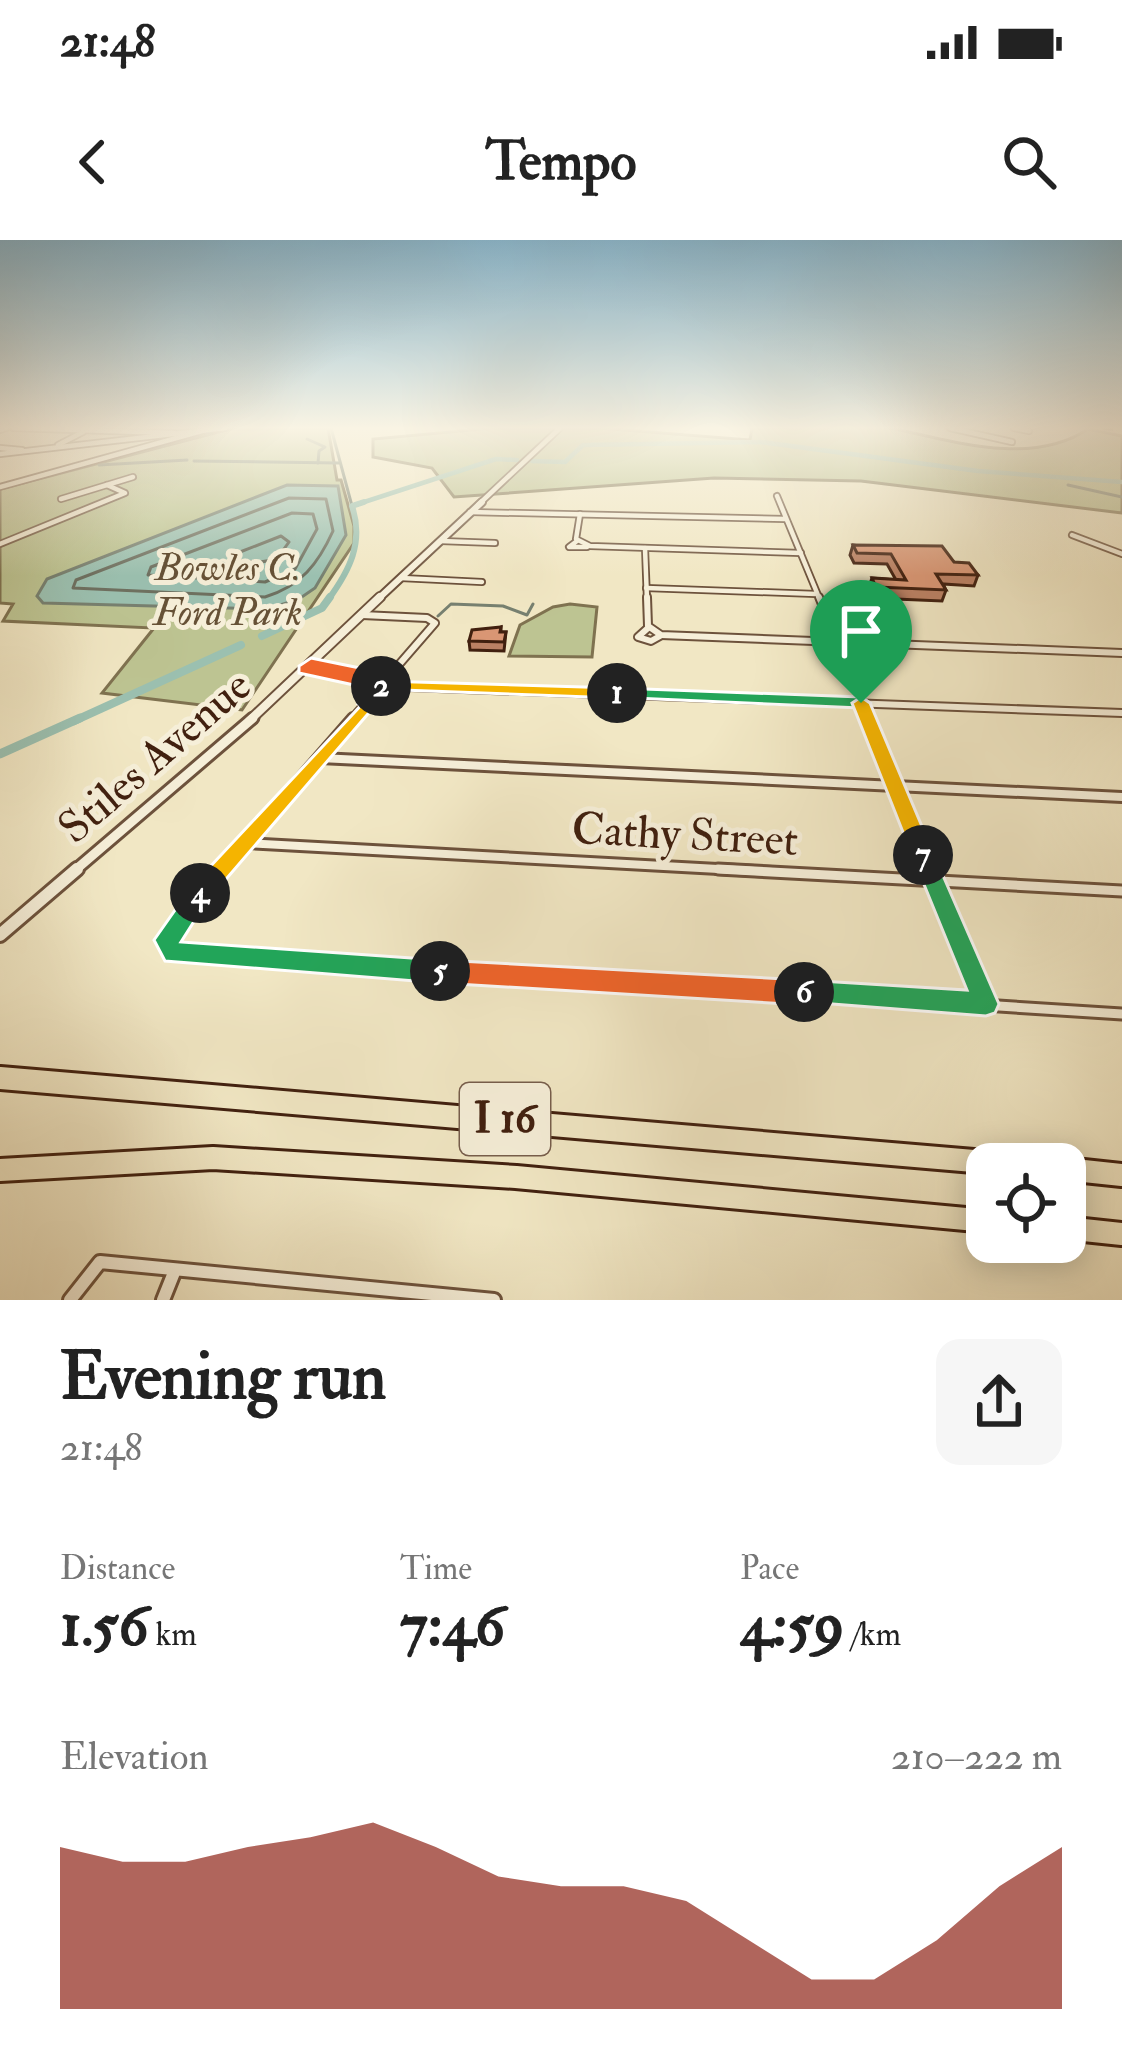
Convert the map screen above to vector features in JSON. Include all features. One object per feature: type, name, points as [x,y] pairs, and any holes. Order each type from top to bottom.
[{"type":"highway","name":"I 16","points":[[0,1078],[966,1160]]},
{"type":"highway","name":"I 16","points":[[0,1170],[213,1158],[516,1177],[966,1219]]},
{"type":"highway","points":[[1086,1171],[1122,1174]]},
{"type":"highway","points":[[1086,1230],[1122,1234]]},
{"type":"street","points":[[0,488],[37,477]]},
{"type":"street","points":[[61,500],[131,477]]},
{"type":"street","name":"Stiles Avenue","points":[[0,935],[308,667],[506,477]]},
{"type":"street","points":[[0,544],[125,493],[107,485]]},
{"type":"street","points":[[777,496],[986,1004]]},
{"type":"street","points":[[471,510],[786,519]]},
{"type":"street","points":[[580,514],[577,541],[588,546],[801,553]]},
{"type":"street","points":[[1072,535],[1122,554]]},
{"type":"street","points":[[441,541],[495,543]]},
{"type":"street","points":[[645,548],[649,628]]},
{"type":"street","points":[[401,578],[482,582]]},
{"type":"street","points":[[646,588],[816,593]]},
{"type":"street","points":[[362,615],[427,618],[435,625],[176,922],[166,940],[174,953],[1122,1014]]},
{"type":"street","points":[[649,628],[638,637],[651,640],[661,635]]},
{"type":"street","points":[[649,628],[661,635],[1122,653]]},
{"type":"street","points":[[308,667],[386,683],[1122,713]]},
{"type":"street","points":[[319,758],[1122,797]]},
{"type":"street","name":"Cathy Street","points":[[245,843],[1122,891]]},
{"type":"street","points":[[70,1300],[100,1262],[353,1293],[494,1300]]},
{"type":"street","points":[[163,1300],[175,1270]]},
{"type":"green space","name":"Bowles C. Ford Park","points":[[44,477],[337,477],[354,526],[354,543],[242,710],[102,693],[154,628],[3,621],[13,604],[0,603],[0,489]]},
{"type":"green space","points":[[439,477],[1122,477],[1122,513],[861,481],[714,478],[454,497]]},
{"type":"green space","points":[[553,607],[597,607],[592,657],[509,656],[520,625]]},
{"type":"water","points":[[287,485],[338,486],[346,535],[315,588],[299,599],[268,609],[43,603],[37,596],[47,579]]},
{"type":"building","points":[[853,545],[942,546],[954,562],[969,563],[978,575],[936,574],[946,590],[876,587],[872,578],[906,580],[891,554],[857,553]]},
{"type":"building","points":[[501,627],[500,632],[506,632],[504,642],[469,641],[472,630]]},
{"type":"waterway","points":[[344,477],[352,506]]},
{"type":"waterway","points":[[355,505],[439,477]]},
{"type":"waterway","points":[[1063,477],[1122,482]]},
{"type":"waterway","points":[[1068,485],[1122,497]]},
{"type":"waterway","points":[[355,505],[364,502]]},
{"type":"waterway","points":[[328,600],[353,555],[355,505]]},
{"type":"waterway","points":[[262,636],[322,608],[330,597]]},
{"type":"waterway","points":[[438,616],[451,604],[503,606],[527,615],[533,604]]},
{"type":"waterway","points":[[74,721],[241,645]]},
{"type":"waterway","points":[[0,754],[80,718]]},
{"type":"route","points":[[861,703],[401,683],[383,686],[304,670],[311,663],[389,679],[383,686],[319,758],[236,854],[192,903],[166,940],[174,953],[187,957],[986,1004],[861,703]]}]
